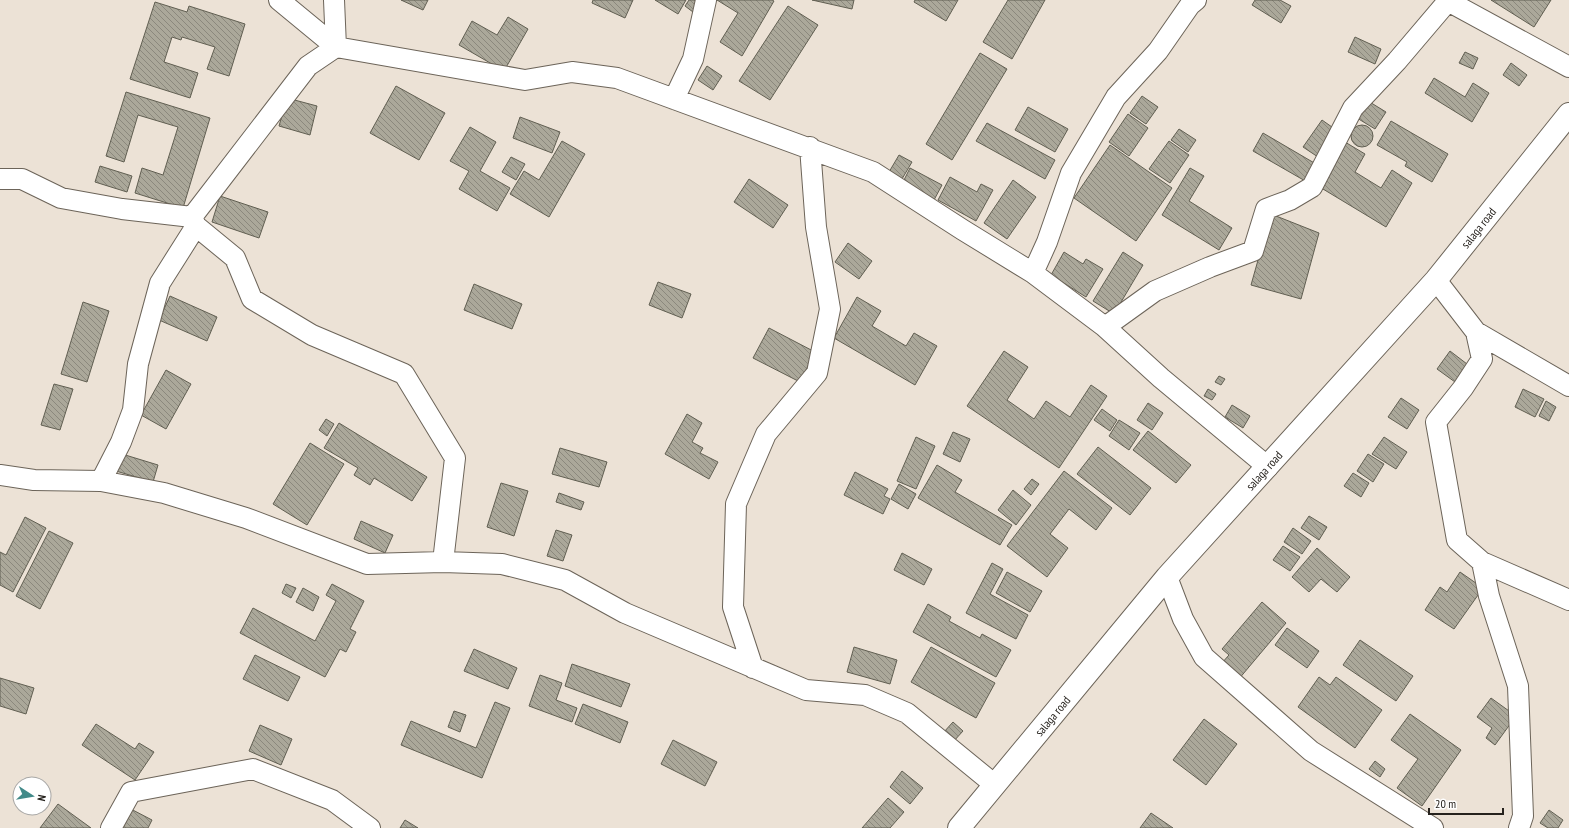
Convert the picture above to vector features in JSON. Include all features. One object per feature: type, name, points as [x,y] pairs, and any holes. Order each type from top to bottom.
[{"type":"main road","name":"salaga road","points":[[959,828],[1167,577],[1436,280],[1569,114]]},
{"type":"street","points":[[278,0],[336,47],[526,80],[572,72],[617,78],[810,147],[873,172],[1033,273],[1105,327],[1161,378],[1268,467]]},
{"type":"street","points":[[334,0],[336,47]]},
{"type":"street","points":[[674,99],[693,59],[706,0]]},
{"type":"street","points":[[1033,273],[1047,242],[1071,173],[1116,97],[1158,51],[1190,5],[1196,0]]},
{"type":"street","points":[[1105,327],[1155,291],[1210,267],[1253,252],[1266,209],[1290,200],[1312,186],[1353,108],[1397,61],[1447,0],[1569,67]]},
{"type":"street","points":[[101,481],[121,442],[133,410],[138,364],[160,283],[194,221],[308,66],[336,47]]},
{"type":"street","points":[[753,668],[733,606],[736,504],[766,434],[817,373],[830,309],[816,227],[810,147]]},
{"type":"street","points":[[0,179],[22,179],[61,198],[194,221],[236,258],[252,299],[312,335],[404,374],[455,458],[444,562]]},
{"type":"street","points":[[1436,280],[1476,332],[1569,386]]},
{"type":"street","points":[[1476,332],[1482,359],[1463,388],[1436,422],[1457,540],[1482,562],[1569,600]]},
{"type":"street","points":[[0,475],[34,480],[101,481],[164,493],[246,518],[367,564],[444,562],[502,564],[564,580],[625,613],[806,690],[865,695],[907,713],[995,784]]},
{"type":"street","points":[[1482,562],[1489,596],[1518,686],[1523,816],[1519,828]]},
{"type":"street","points":[[1167,577],[1183,619],[1204,657],[1311,751],[1433,828]]},
{"type":"street","points":[[111,828],[131,792],[253,769],[332,800],[370,828]]},
{"type":"building","points":[[401,0],[428,0],[423,10]]},
{"type":"building","points":[[593,0],[633,0],[625,18],[592,3]]},
{"type":"building","points":[[655,0],[686,0],[678,14]]},
{"type":"building","points":[[689,0],[694,0],[699,3],[693,12],[685,6]]},
{"type":"building","points":[[717,0],[774,1],[742,56],[720,42],[738,13]]},
{"type":"building","points":[[812,0],[854,0],[852,9]]},
{"type":"building","points":[[915,0],[958,0],[946,21],[914,2]]},
{"type":"building","points":[[1008,0],[1045,0],[1012,59],[983,42]]},
{"type":"building","points":[[1255,0],[1280,0],[1291,6],[1281,23],[1252,5]]},
{"type":"building","points":[[1491,0],[1551,0],[1534,27]]},
{"type":"building","points":[[155,2],[187,12],[189,6],[245,24],[229,76],[207,69],[215,47],[182,37],[181,40],[172,37],[164,62],[198,73],[190,98],[130,79]]},
{"type":"building","points":[[788,6],[818,25],[770,100],[739,81]]},
{"type":"building","points":[[508,17],[528,29],[504,71],[459,45],[472,21],[497,35]]},
{"type":"building","points":[[1355,37],[1381,49],[1375,64],[1348,52]]},
{"type":"building","points":[[1465,52],[1478,58],[1473,69],[1459,63]]},
{"type":"building","points":[[980,53],[1007,69],[952,160],[926,144]]},
{"type":"building","points":[[1511,63],[1527,75],[1519,86],[1503,75]]},
{"type":"building","points":[[707,66],[722,76],[713,90],[698,80]]},
{"type":"building","points":[[1434,78],[1465,97],[1473,83],[1489,93],[1472,122],[1425,93]]},
{"type":"building","points":[[396,86],[445,113],[419,160],[370,133]]},
{"type":"building","points":[[126,92],[210,118],[183,208],[135,193],[142,168],[163,175],[178,127],[138,115],[124,162],[106,156]]},
{"type":"building","points":[[1142,96],[1158,107],[1146,124],[1130,113]]},
{"type":"building","points":[[287,98],[317,106],[310,135],[279,126]]},
{"type":"building","points":[[1368,101],[1386,112],[1375,129],[1357,118]]},
{"type":"building","points":[[1028,107],[1068,129],[1055,152],[1015,130]]},
{"type":"building","points":[[1128,114],[1148,128],[1129,156],[1109,142]]},
{"type":"building","points":[[520,117],[560,132],[552,153],[513,138]]},
{"type":"building","points":[[1322,120],[1339,132],[1321,159],[1303,147]]},
{"type":"building","points":[[1391,121],[1448,154],[1432,182],[1405,166],[1407,162],[1377,145]]},
{"type":"building","points":[[987,123],[1055,160],[1045,179],[976,141]]},
{"type":"building","points":[[1362,125],[1366,126],[1372,132],[1372,140],[1366,146],[1362,147],[1358,146],[1352,140],[1351,136],[1352,132],[1358,126]]},
{"type":"building","points":[[470,127],[496,142],[480,171],[510,188],[497,211],[459,189],[469,171],[450,161]]},
{"type":"building","points":[[1179,129],[1196,140],[1188,152],[1171,140]]},
{"type":"building","points":[[1263,133],[1316,164],[1307,182],[1253,151]]},
{"type":"building","points":[[562,141],[585,154],[549,217],[510,194],[524,171],[539,180]]},
{"type":"building","points":[[1169,141],[1189,155],[1170,183],[1149,169]]},
{"type":"building","points":[[1345,142],[1365,154],[1355,172],[1381,188],[1392,170],[1412,183],[1386,227],[1318,186]]},
{"type":"building","points":[[1110,145],[1172,188],[1136,241],[1074,198]]},
{"type":"building","points":[[899,155],[912,162],[902,179],[889,172]]},
{"type":"building","points":[[511,157],[525,164],[516,180],[502,172]]},
{"type":"building","points":[[100,166],[132,176],[127,192],[95,182]]},
{"type":"building","points":[[910,168],[942,185],[934,200],[903,182]]},
{"type":"building","points":[[1190,168],[1204,176],[1189,201],[1232,228],[1219,250],[1162,215]]},
{"type":"building","points":[[950,177],[977,192],[981,184],[993,190],[976,221],[938,200]]},
{"type":"building","points":[[749,179],[788,205],[773,228],[734,202]]},
{"type":"building","points":[[1013,180],[1036,197],[1007,239],[984,223]]},
{"type":"building","points":[[220,196],[268,212],[259,238],[212,222]]},
{"type":"building","points":[[1271,214],[1319,233],[1301,299],[1251,285]]},
{"type":"building","points":[[848,243],[872,261],[859,279],[835,262]]},
{"type":"building","points":[[1064,252],[1083,264],[1086,259],[1103,269],[1086,297],[1051,275]]},
{"type":"building","points":[[1123,252],[1143,265],[1114,314],[1093,301]]},
{"type":"building","points":[[658,282],[691,294],[682,318],[649,305]]},
{"type":"building","points":[[474,284],[522,304],[512,329],[464,310]]},
{"type":"building","points":[[170,296],[217,317],[207,341],[159,320]]},
{"type":"building","points":[[857,297],[881,311],[872,326],[906,346],[914,333],[937,346],[915,385],[834,338]]},
{"type":"building","points":[[83,302],[109,311],[87,382],[61,374]]},
{"type":"building","points":[[769,328],[815,352],[800,382],[753,358]]},
{"type":"building","points":[[1004,351],[1028,367],[1007,400],[1034,419],[1046,401],[1070,417],[1091,385],[1107,396],[1059,468],[967,406]]},
{"type":"building","points":[[1450,351],[1467,364],[1455,382],[1437,369]]},
{"type":"building","points":[[166,370],[191,384],[166,429],[141,415]]},
{"type":"building","points":[[1219,376],[1225,379],[1221,385],[1215,382]]},
{"type":"building","points":[[54,384],[73,389],[60,430],[41,425]]},
{"type":"building","points":[[1208,389],[1216,394],[1212,400],[1204,396]]},
{"type":"building","points":[[1523,389],[1544,399],[1535,417],[1515,407]]},
{"type":"building","points":[[1401,398],[1419,410],[1407,429],[1388,417]]},
{"type":"building","points":[[1546,401],[1556,407],[1549,421],[1539,416]]},
{"type":"building","points":[[1148,403],[1163,413],[1152,430],[1137,420]]},
{"type":"building","points":[[1232,405],[1250,416],[1243,428],[1225,417]]},
{"type":"building","points":[[1102,409],[1117,420],[1110,431],[1094,420]]},
{"type":"building","points":[[687,414],[702,423],[692,442],[703,448],[700,453],[718,462],[709,479],[665,454]]},
{"type":"building","points":[[326,419],[334,424],[327,436],[319,430]]},
{"type":"building","points":[[1119,420],[1140,433],[1129,450],[1109,436]]},
{"type":"building","points":[[339,423],[427,477],[412,501],[374,478],[370,485],[354,475],[358,468],[324,448]]},
{"type":"building","points":[[1148,431],[1191,465],[1176,483],[1133,450]]},
{"type":"building","points":[[953,432],[970,439],[960,462],[943,454]]},
{"type":"building","points":[[916,437],[935,446],[916,489],[897,481]]},
{"type":"building","points":[[1384,437],[1407,452],[1396,469],[1372,454]]},
{"type":"building","points":[[310,443],[344,464],[307,525],[273,504]]},
{"type":"building","points":[[1098,447],[1151,488],[1130,515],[1077,474]]},
{"type":"building","points":[[560,448],[607,462],[599,487],[552,474]]},
{"type":"building","points":[[122,454],[158,465],[153,482],[116,471]]},
{"type":"building","points":[[1368,454],[1384,464],[1373,482],[1357,471]]},
{"type":"building","points":[[937,465],[962,480],[955,492],[1012,525],[1000,545],[918,498]]},
{"type":"building","points":[[1064,471],[1112,508],[1096,530],[1069,509],[1050,534],[1068,548],[1047,577],[1007,546]]},
{"type":"building","points":[[855,472],[888,489],[884,496],[890,499],[883,514],[844,495]]},
{"type":"building","points":[[1353,473],[1369,483],[1361,497],[1344,486]]},
{"type":"building","points":[[1032,479],[1039,484],[1031,495],[1024,489]]},
{"type":"building","points":[[501,483],[528,491],[514,536],[487,527]]},
{"type":"building","points":[[899,484],[916,494],[908,509],[891,499]]},
{"type":"building","points":[[1013,490],[1031,505],[1016,525],[998,510]]},
{"type":"building","points":[[559,493],[584,502],[581,510],[556,502]]},
{"type":"building","points":[[1309,516],[1327,527],[1319,540],[1301,528]]},
{"type":"building","points":[[25,517],[46,528],[13,592],[0,585],[0,552],[6,555]]},
{"type":"building","points":[[361,521],[393,535],[385,553],[354,539]]},
{"type":"building","points":[[1293,528],[1311,541],[1302,554],[1284,542]]},
{"type":"building","points":[[556,530],[572,535],[563,561],[547,556]]},
{"type":"building","points":[[49,531],[73,543],[40,609],[16,596]]},
{"type":"building","points":[[1283,546],[1300,557],[1290,571],[1273,560]]},
{"type":"building","points":[[1317,548],[1350,577],[1337,592],[1321,579],[1309,592],[1292,577]]},
{"type":"building","points":[[902,553],[932,569],[924,585],[894,570]]},
{"type":"building","points":[[992,563],[1003,569],[990,594],[1028,615],[1016,639],[966,613]]},
{"type":"building","points":[[1007,572],[1042,591],[1030,612],[996,593]]},
{"type":"building","points":[[1460,572],[1483,588],[1454,629],[1425,610],[1440,587],[1447,592]]},
{"type":"building","points":[[286,584],[296,588],[291,598],[282,593]]},
{"type":"building","points":[[332,584],[364,601],[350,629],[356,632],[346,652],[340,649],[325,677],[240,633],[253,608],[315,641],[336,601],[326,595]]},
{"type":"building","points":[[303,588],[319,597],[313,611],[296,602]]},
{"type":"building","points":[[1262,602],[1286,623],[1238,680],[1221,664],[1229,655],[1222,649]]},
{"type":"building","points":[[928,604],[951,617],[949,621],[980,638],[982,634],[1011,650],[996,677],[913,632]]},
{"type":"building","points":[[1287,628],[1319,651],[1307,668],[1275,645]]},
{"type":"building","points":[[1360,640],[1413,676],[1396,701],[1343,665]]},
{"type":"building","points":[[854,647],[897,660],[890,684],[847,672]]},
{"type":"building","points":[[931,647],[995,683],[976,718],[911,682]]},
{"type":"building","points":[[474,649],[517,668],[508,689],[464,671]]},
{"type":"building","points":[[255,655],[300,677],[288,701],[243,679]]},
{"type":"building","points":[[572,664],[630,684],[621,707],[565,686]]},
{"type":"building","points":[[540,675],[562,683],[556,700],[577,708],[572,722],[529,706]]},
{"type":"building","points":[[1319,677],[1330,685],[1336,677],[1382,710],[1355,748],[1298,707]]},
{"type":"building","points":[[0,678],[34,688],[26,714],[0,706]]},
{"type":"building","points":[[1491,698],[1516,716],[1495,745],[1486,738],[1492,728],[1477,717]]},
{"type":"building","points":[[495,702],[510,708],[482,778],[401,745],[411,721],[476,748]]},
{"type":"building","points":[[583,704],[628,722],[620,743],[575,724]]},
{"type":"building","points":[[454,711],[466,715],[460,732],[448,727]]},
{"type":"building","points":[[1410,714],[1461,750],[1422,806],[1397,788],[1418,759],[1391,740]]},
{"type":"building","points":[[1204,719],[1237,744],[1206,785],[1173,760]]},
{"type":"building","points":[[953,722],[963,731],[953,742],[943,733]]},
{"type":"building","points":[[96,724],[135,749],[139,743],[154,752],[135,780],[82,745]]},
{"type":"building","points":[[260,725],[292,739],[281,765],[249,751]]},
{"type":"building","points":[[673,740],[717,762],[705,786],[661,764]]},
{"type":"building","points":[[1375,761],[1385,769],[1380,777],[1369,769]]},
{"type":"building","points":[[902,771],[923,788],[910,804],[890,787]]},
{"type":"building","points":[[888,798],[904,812],[890,828],[862,828]]},
{"type":"building","points":[[58,804],[91,828],[40,828],[49,816],[52,816],[52,812]]},
{"type":"building","points":[[127,807],[152,820],[148,828],[116,828]]},
{"type":"building","points":[[1549,810],[1563,820],[1558,828],[1548,828],[1540,823]]},
{"type":"building","points":[[1151,813],[1173,828],[1140,828]]},
{"type":"building","points":[[405,820],[418,828],[400,828]]}]
